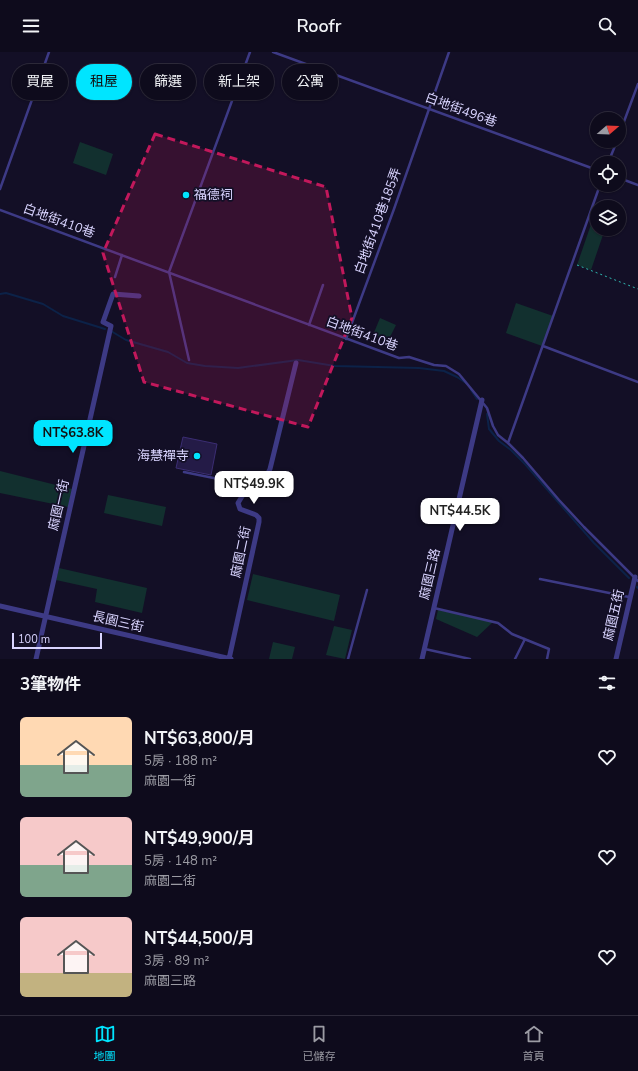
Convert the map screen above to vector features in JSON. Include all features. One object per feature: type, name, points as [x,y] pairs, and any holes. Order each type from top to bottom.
[{"type":"street","name":"麻園一街","points":[[36,659],[111,326],[103,322],[112,294],[139,296]]},
{"type":"street","points":[[249,485],[262,486],[270,469],[296,363]]},
{"type":"street","name":"麻園三路","points":[[422,659],[482,400]]},
{"type":"street","name":"麻園二街","points":[[230,659],[259,522],[259,518],[240,509],[239,507],[238,503],[249,485]]},
{"type":"street","name":"麻園五街","points":[[616,659],[630,597],[636,579]]},
{"type":"street","name":"長園三街","points":[[0,606],[230,659]]},
{"type":"lane","points":[[0,189],[49,52]]},
{"type":"lane","points":[[189,360],[169,272],[250,52]]},
{"type":"lane","name":"白地街496巷","points":[[273,52],[590,167]]},
{"type":"lane","name":"白地街410巷185弄","points":[[346,339],[394,209],[449,52]]},
{"type":"lane","points":[[626,116],[638,84]]},
{"type":"lane","points":[[626,181],[638,185]]},
{"type":"lane","points":[[508,443],[598,192]]},
{"type":"lane","name":"白地街410巷","points":[[0,210],[399,358],[409,357],[434,365],[450,367],[459,374],[482,400],[487,408],[493,426],[498,435],[523,458],[579,522],[636,579]]},
{"type":"lane","points":[[115,277],[122,255]]},
{"type":"lane","points":[[310,325],[323,285]]},
{"type":"lane","points":[[543,346],[638,382]]},
{"type":"lane","points":[[184,472],[249,485]]},
{"type":"lane","points":[[540,579],[630,597]]},
{"type":"lane","points":[[348,659],[366,590]]},
{"type":"lane","points":[[433,608],[498,623],[512,634],[550,649],[547,659]]},
{"type":"lane","points":[[516,659],[525,639]]},
{"type":"lane","points":[[424,649],[470,659]]},
{"type":"path","points":[[572,264],[638,289]]},
{"type":"highlighted area","points":[[155,134],[326,187],[352,318],[308,427],[144,382],[103,253]]},
{"type":"green space","points":[[80,142],[113,154],[106,175],[73,163]]},
{"type":"green space","points":[[590,227],[590,236],[603,236],[591,270],[577,265]]},
{"type":"green space","points":[[516,303],[553,316],[542,346],[506,333]]},
{"type":"green space","points":[[380,318],[396,325],[388,341],[373,335]]},
{"type":"green space","points":[[0,471],[72,489],[68,507],[0,493]]},
{"type":"green space","points":[[108,495],[166,507],[162,526],[104,513]]},
{"type":"green space","points":[[59,568],[147,588],[142,613],[95,602],[97,589],[56,580]]},
{"type":"green space","points":[[253,574],[340,595],[334,621],[247,600]]},
{"type":"green space","points":[[438,610],[493,622],[477,637],[436,619]]},
{"type":"green space","points":[[334,626],[352,630],[345,659],[326,655]]},
{"type":"green space","points":[[273,642],[295,647],[292,659],[269,659]]},
{"type":"building","name":"海慧禪寺","points":[[183,437],[217,444],[211,475],[176,468]]},
{"type":"waterway","points":[[0,294],[6,293],[43,304],[63,316],[105,329]]},
{"type":"waterway","points":[[111,331],[126,340],[168,352],[187,363],[205,366],[238,368],[298,360],[335,366],[419,368],[444,371],[466,383]]},
{"type":"waterway","points":[[471,390],[477,399]]},
{"type":"waterway","points":[[487,414],[489,429],[499,441],[511,450],[525,464],[594,543],[629,578]]},
{"type":"place","name":"福德祠","points":[[186,195]]},
{"type":"place","name":"海慧禪寺","points":[[197,456]]}]
